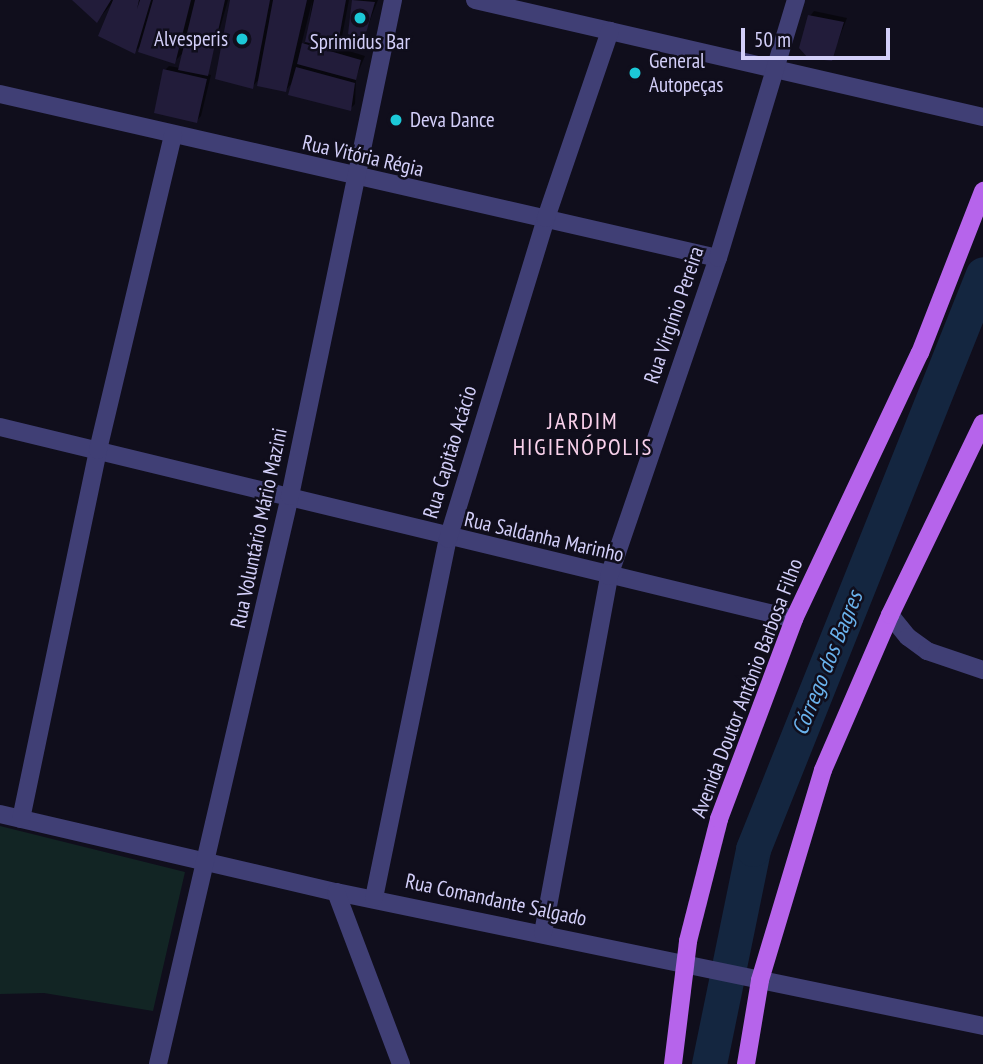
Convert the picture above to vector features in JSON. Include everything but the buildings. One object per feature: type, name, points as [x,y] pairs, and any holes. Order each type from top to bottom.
[{"type":"main road","name":"Avenida Doutor Antônio Barbosa Filho","points":[[673,1064],[685,962],[719,820],[794,619],[920,353],[983,191]]},
{"type":"main road","points":[[746,1064],[753,979],[823,770],[890,615],[983,423]]},
{"type":"street","name":"Rua Voluntário Mário Mazini","points":[[158,1064],[290,496],[393,0]]},
{"type":"street","points":[[475,0],[983,117]]},
{"type":"street","name":"Rua Virgínio Pereira","points":[[543,933],[609,576],[718,258],[796,0]]},
{"type":"street","name":"Rua Capitão Acácio","points":[[374,898],[447,539],[546,218],[610,31]]},
{"type":"street","name":"Rua Vitória Régia","points":[[0,93],[354,178],[546,218],[718,258]]},
{"type":"street","points":[[22,819],[99,450],[173,135]]},
{"type":"street","name":"Rua Saldanha Marinho","points":[[0,426],[290,496],[447,539],[794,619]]},
{"type":"street","points":[[890,615],[908,638],[927,651],[983,670]]},
{"type":"street","name":"Rua Comandante Salgado","points":[[0,814],[336,892],[685,962],[753,979],[983,1026]]},
{"type":"street","points":[[336,892],[401,1064]]},
{"type":"green space","points":[[0,826],[185,872],[153,1011],[44,993],[0,994]]},
{"type":"waterway","name":"Córrego dos Bagres","points":[[709,1064],[753,849],[983,274]]},
{"type":"place","name":"Sprimidus Bar","points":[[360,18]]},
{"type":"place","name":"Alvesperis","points":[[242,39]]},
{"type":"place","name":"General Autopeças","points":[[635,73]]},
{"type":"place","name":"Deva Dance","points":[[396,120]]},
{"type":"district","name":"JARDIM HIGIENÓPOLIS","points":[[583,434]]}]
